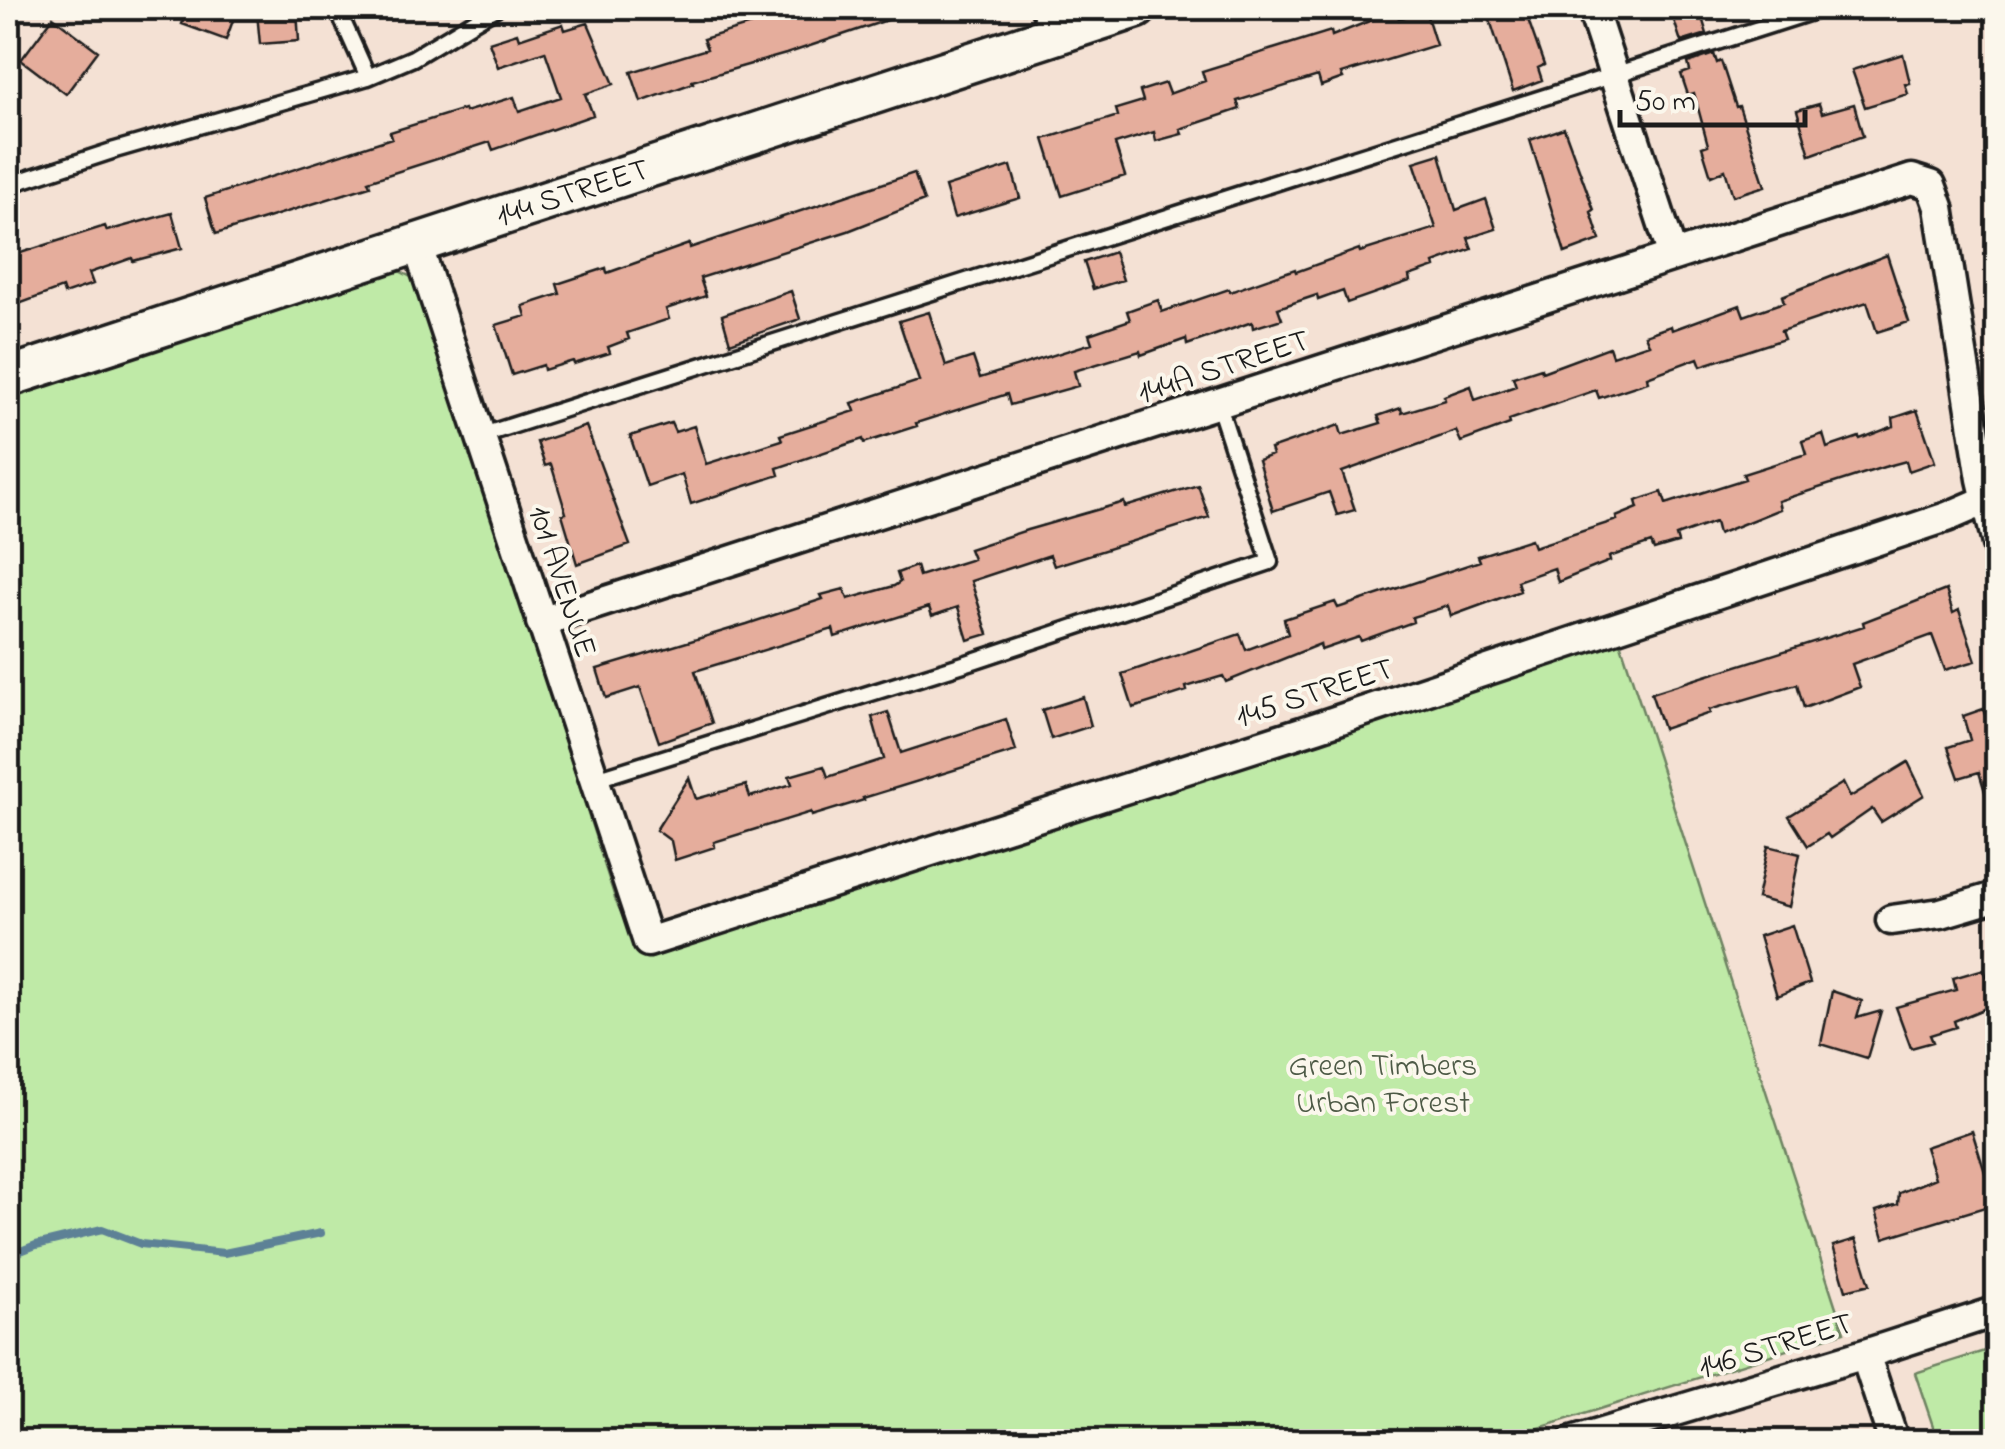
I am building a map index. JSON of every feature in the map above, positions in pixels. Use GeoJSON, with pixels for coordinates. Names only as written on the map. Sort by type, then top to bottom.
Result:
{"type":"FeatureCollection","features":[{"type":"Feature","properties":{"kind":"main road","name":"144 STREET"},"geometry":{"type":"LineString","coordinates":[[8,377],[416,241],[1050,21],[1137,8]]}},
{"type":"Feature","properties":{"kind":"street"},"geometry":{"type":"LineString","coordinates":[[1592,8],[1674,256]]}},
{"type":"Feature","properties":{"kind":"street","name":"144A STREET"},"geometry":{"type":"LineString","coordinates":[[541,622],[1912,179],[1926,181],[1935,191],[1992,497]]}},
{"type":"Feature","properties":{"kind":"street","name":"101 AVENUE"},"geometry":{"type":"LineString","coordinates":[[416,241],[648,942]]}},
{"type":"Feature","properties":{"kind":"street"},"geometry":{"type":"LineString","coordinates":[[1992,497],[1998,548]]}},
{"type":"Feature","properties":{"kind":"street","name":"145 STREET"},"geometry":{"type":"LineString","coordinates":[[648,942],[1316,728],[1947,517],[1992,497]]}},
{"type":"Feature","properties":{"kind":"street"},"geometry":{"type":"LineString","coordinates":[[1891,920],[1941,913],[1998,896]]}},
{"type":"Feature","properties":{"kind":"street","name":"146 STREET"},"geometry":{"type":"LineString","coordinates":[[1572,1442],[1998,1310]]}},
{"type":"Feature","properties":{"kind":"street"},"geometry":{"type":"LineString","coordinates":[[1865,1354],[1894,1442]]}},
{"type":"Feature","properties":{"kind":"lane"},"geometry":{"type":"LineString","coordinates":[[336,8],[368,77]]}},
{"type":"Feature","properties":{"kind":"lane"},"geometry":{"type":"LineString","coordinates":[[8,185],[368,77],[413,58],[496,8]]}},
{"type":"Feature","properties":{"kind":"lane"},"geometry":{"type":"LineString","coordinates":[[480,436],[1824,8]]}},
{"type":"Feature","properties":{"kind":"lane"},"geometry":{"type":"LineString","coordinates":[[594,780],[970,662],[1270,562],[1218,403]]}},
{"type":"Feature","properties":{"kind":"green space","name":"Green Timbers Urban Forest"},"geometry":{"type":"Polygon","coordinates":[[[393,268],[415,279],[423,298],[616,901],[625,921],[637,931],[1619,638],[1844,1332],[1498,1441],[8,1441],[8,391],[393,268]]]}},
{"type":"Feature","properties":{"kind":"green space"},"geometry":{"type":"Polygon","coordinates":[[[1997,1347],[1997,1441],[1938,1441],[1915,1373],[1997,1347]]]}},
{"type":"Feature","properties":{"kind":"building"},"geometry":{"type":"Polygon","coordinates":[[[188,8],[236,12],[226,40],[182,24],[188,8]]]}},
{"type":"Feature","properties":{"kind":"building"},"geometry":{"type":"Polygon","coordinates":[[[771,8],[917,10],[692,81],[641,102],[631,72],[707,49],[703,39],[775,18],[771,8]]]}},
{"type":"Feature","properties":{"kind":"building"},"geometry":{"type":"Polygon","coordinates":[[[1486,8],[1524,8],[1544,65],[1538,68],[1542,80],[1513,91],[1486,8]]]}},
{"type":"Feature","properties":{"kind":"building"},"geometry":{"type":"Polygon","coordinates":[[[1670,8],[1699,8],[1707,34],[1681,42],[1670,8]]]}},
{"type":"Feature","properties":{"kind":"building"},"geometry":{"type":"Polygon","coordinates":[[[297,10],[299,41],[260,44],[257,13],[297,10]]]}},
{"type":"Feature","properties":{"kind":"building"},"geometry":{"type":"Polygon","coordinates":[[[1397,10],[1399,19],[1425,10],[1436,45],[1341,74],[1343,78],[1321,86],[1318,76],[1237,101],[1240,109],[1180,129],[1182,134],[1156,141],[1154,132],[1115,144],[1125,176],[1062,196],[1044,139],[1118,116],[1116,109],[1143,101],[1140,91],[1165,83],[1169,94],[1205,81],[1202,71],[1331,31],[1332,36],[1397,10]]]}},
{"type":"Feature","properties":{"kind":"building"},"geometry":{"type":"Polygon","coordinates":[[[53,17],[98,51],[66,94],[21,60],[53,17]]]}},
{"type":"Feature","properties":{"kind":"building"},"geometry":{"type":"Polygon","coordinates":[[[588,23],[614,84],[585,94],[593,115],[493,150],[490,142],[368,181],[370,186],[216,234],[205,198],[392,138],[390,132],[464,109],[465,112],[514,97],[519,111],[561,97],[545,51],[498,67],[489,42],[517,33],[519,39],[563,24],[565,30],[588,23]]]}},
{"type":"Feature","properties":{"kind":"building"},"geometry":{"type":"Polygon","coordinates":[[[1714,54],[1717,63],[1721,61],[1736,107],[1739,106],[1765,186],[1733,196],[1725,170],[1711,176],[1702,147],[1708,145],[1694,93],[1688,95],[1681,74],[1690,71],[1688,63],[1714,54]]]}},
{"type":"Feature","properties":{"kind":"building"},"geometry":{"type":"Polygon","coordinates":[[[1903,54],[1910,83],[1905,84],[1908,94],[1865,107],[1852,70],[1903,54]]]}},
{"type":"Feature","properties":{"kind":"building"},"geometry":{"type":"Polygon","coordinates":[[[1819,104],[1822,113],[1854,104],[1863,136],[1810,155],[1797,110],[1819,104]]]}},
{"type":"Feature","properties":{"kind":"building"},"geometry":{"type":"Polygon","coordinates":[[[1564,128],[1594,210],[1591,212],[1600,240],[1565,253],[1530,140],[1564,128]]]}},
{"type":"Feature","properties":{"kind":"building"},"geometry":{"type":"Polygon","coordinates":[[[1440,154],[1456,210],[1486,199],[1496,229],[1468,238],[1472,249],[1434,263],[1435,267],[1409,276],[1410,281],[1347,303],[1343,291],[1318,300],[1317,295],[1278,308],[1282,319],[1253,328],[1252,322],[1187,345],[1186,339],[1141,355],[1140,351],[1074,371],[1078,386],[1010,405],[1007,394],[777,468],[779,475],[691,504],[682,474],[647,486],[630,436],[671,423],[675,432],[694,426],[706,464],[782,440],[780,435],[855,411],[852,403],[919,381],[899,321],[929,312],[946,366],[973,357],[980,378],[1092,343],[1089,334],[1130,320],[1127,311],[1158,300],[1162,312],[1436,228],[1414,162],[1440,154]]]}},
{"type":"Feature","properties":{"kind":"building"},"geometry":{"type":"Polygon","coordinates":[[[1011,166],[1020,198],[954,218],[945,187],[1011,166]]]}},
{"type":"Feature","properties":{"kind":"building"},"geometry":{"type":"Polygon","coordinates":[[[914,173],[924,201],[848,231],[700,278],[706,296],[666,309],[669,319],[627,333],[629,339],[608,347],[610,353],[512,375],[496,325],[526,316],[523,306],[560,294],[557,284],[606,268],[607,273],[689,244],[690,248],[914,173]]]}},
{"type":"Feature","properties":{"kind":"building"},"geometry":{"type":"Polygon","coordinates":[[[172,213],[182,248],[133,261],[132,258],[89,273],[93,284],[64,294],[62,288],[8,308],[8,270],[15,267],[11,256],[105,226],[107,231],[172,213]]]}},
{"type":"Feature","properties":{"kind":"building"},"geometry":{"type":"Polygon","coordinates":[[[1114,252],[1123,280],[1093,289],[1084,262],[1114,252]]]}},
{"type":"Feature","properties":{"kind":"building"},"geometry":{"type":"Polygon","coordinates":[[[1887,255],[1909,322],[1877,332],[1867,302],[1781,331],[1784,339],[1701,366],[1698,358],[1647,377],[1648,382],[1599,398],[1596,390],[1509,420],[1510,424],[1461,442],[1456,431],[1342,472],[1355,510],[1337,515],[1329,492],[1273,511],[1258,460],[1272,455],[1270,449],[1339,425],[1342,435],[1381,423],[1378,416],[1445,400],[1444,396],[1471,386],[1475,400],[1516,386],[1513,377],[1541,368],[1542,372],[1609,347],[1612,356],[1649,344],[1645,335],[1671,326],[1672,330],[1740,305],[1744,316],[1784,302],[1782,296],[1887,255]]]}},
{"type":"Feature","properties":{"kind":"building"},"geometry":{"type":"Polygon","coordinates":[[[791,291],[800,319],[730,343],[722,315],[791,291]]]}},
{"type":"Feature","properties":{"kind":"building"},"geometry":{"type":"Polygon","coordinates":[[[1917,410],[1935,462],[1909,471],[1906,461],[1884,467],[1778,501],[1780,509],[1718,534],[1715,522],[1676,536],[1678,543],[1654,550],[1651,543],[1609,557],[1610,561],[1558,582],[1554,568],[1517,581],[1520,591],[1451,616],[1448,606],[1412,617],[1413,622],[1361,641],[1359,637],[1321,650],[1320,644],[1226,682],[1223,676],[1133,708],[1122,674],[1240,634],[1246,650],[1288,634],[1284,619],[1335,602],[1338,608],[1480,561],[1478,556],[1531,539],[1534,547],[1617,520],[1616,517],[1638,508],[1636,501],[1662,492],[1666,504],[1745,479],[1743,474],[1806,454],[1802,441],[1823,434],[1827,448],[1894,426],[1893,418],[1917,410]]]}},
{"type":"Feature","properties":{"kind":"building"},"geometry":{"type":"Polygon","coordinates":[[[586,426],[630,545],[577,564],[551,464],[545,466],[537,442],[586,426]]]}},
{"type":"Feature","properties":{"kind":"building"},"geometry":{"type":"Polygon","coordinates":[[[1198,485],[1209,517],[1054,566],[1050,555],[971,581],[988,634],[968,640],[958,607],[932,616],[929,607],[835,637],[833,629],[695,671],[712,723],[659,742],[640,687],[606,698],[597,669],[823,599],[821,595],[844,589],[848,599],[894,586],[900,582],[897,573],[916,566],[919,576],[973,559],[969,549],[1027,530],[1198,485]]]}},
{"type":"Feature","properties":{"kind":"building"},"geometry":{"type":"Polygon","coordinates":[[[1946,590],[1953,613],[1959,610],[1976,661],[1945,670],[1932,635],[1852,664],[1860,687],[1804,708],[1797,684],[1709,710],[1710,713],[1663,729],[1651,693],[1864,626],[1863,622],[1946,590]]]}},
{"type":"Feature","properties":{"kind":"building"},"geometry":{"type":"Polygon","coordinates":[[[1083,697],[1091,726],[1051,739],[1042,710],[1083,697]]]}},
{"type":"Feature","properties":{"kind":"building"},"geometry":{"type":"Polygon","coordinates":[[[1983,709],[1998,751],[1998,817],[1993,818],[1979,772],[1959,778],[1948,747],[1970,740],[1963,716],[1983,709]]]}},
{"type":"Feature","properties":{"kind":"building"},"geometry":{"type":"Polygon","coordinates":[[[888,712],[901,753],[1006,719],[1016,751],[812,816],[811,812],[714,842],[715,847],[675,860],[671,841],[656,830],[689,778],[696,799],[746,785],[750,797],[792,784],[789,776],[824,766],[828,777],[884,759],[872,717],[888,712]]]}},
{"type":"Feature","properties":{"kind":"building"},"geometry":{"type":"Polygon","coordinates":[[[1908,762],[1924,795],[1881,822],[1872,809],[1830,838],[1827,834],[1808,846],[1789,816],[1843,783],[1850,797],[1908,762]]]}},
{"type":"Feature","properties":{"kind":"building"},"geometry":{"type":"Polygon","coordinates":[[[1768,846],[1800,854],[1789,907],[1757,898],[1768,846]]]}},
{"type":"Feature","properties":{"kind":"building"},"geometry":{"type":"Polygon","coordinates":[[[1792,925],[1810,983],[1777,996],[1759,936],[1792,925]]]}},
{"type":"Feature","properties":{"kind":"building"},"geometry":{"type":"Polygon","coordinates":[[[1984,969],[1996,1004],[1954,1021],[1956,1027],[1930,1035],[1933,1042],[1911,1048],[1896,1007],[1956,990],[1953,978],[1984,969]]]}},
{"type":"Feature","properties":{"kind":"building"},"geometry":{"type":"Polygon","coordinates":[[[1832,991],[1862,1001],[1857,1018],[1881,1011],[1867,1058],[1821,1044],[1832,991]]]}},
{"type":"Feature","properties":{"kind":"building"},"geometry":{"type":"Polygon","coordinates":[[[1972,1131],[1995,1204],[1884,1238],[1876,1211],[1898,1204],[1899,1193],[1935,1178],[1925,1147],[1972,1131]]]}},
{"type":"Feature","properties":{"kind":"building"},"geometry":{"type":"Polygon","coordinates":[[[1856,1239],[1870,1284],[1846,1290],[1833,1246],[1856,1239]]]}},
{"type":"Feature","properties":{"kind":"waterway"},"geometry":{"type":"LineString","coordinates":[[8,1256],[102,1229],[141,1244],[224,1253],[321,1233]]}}]}
